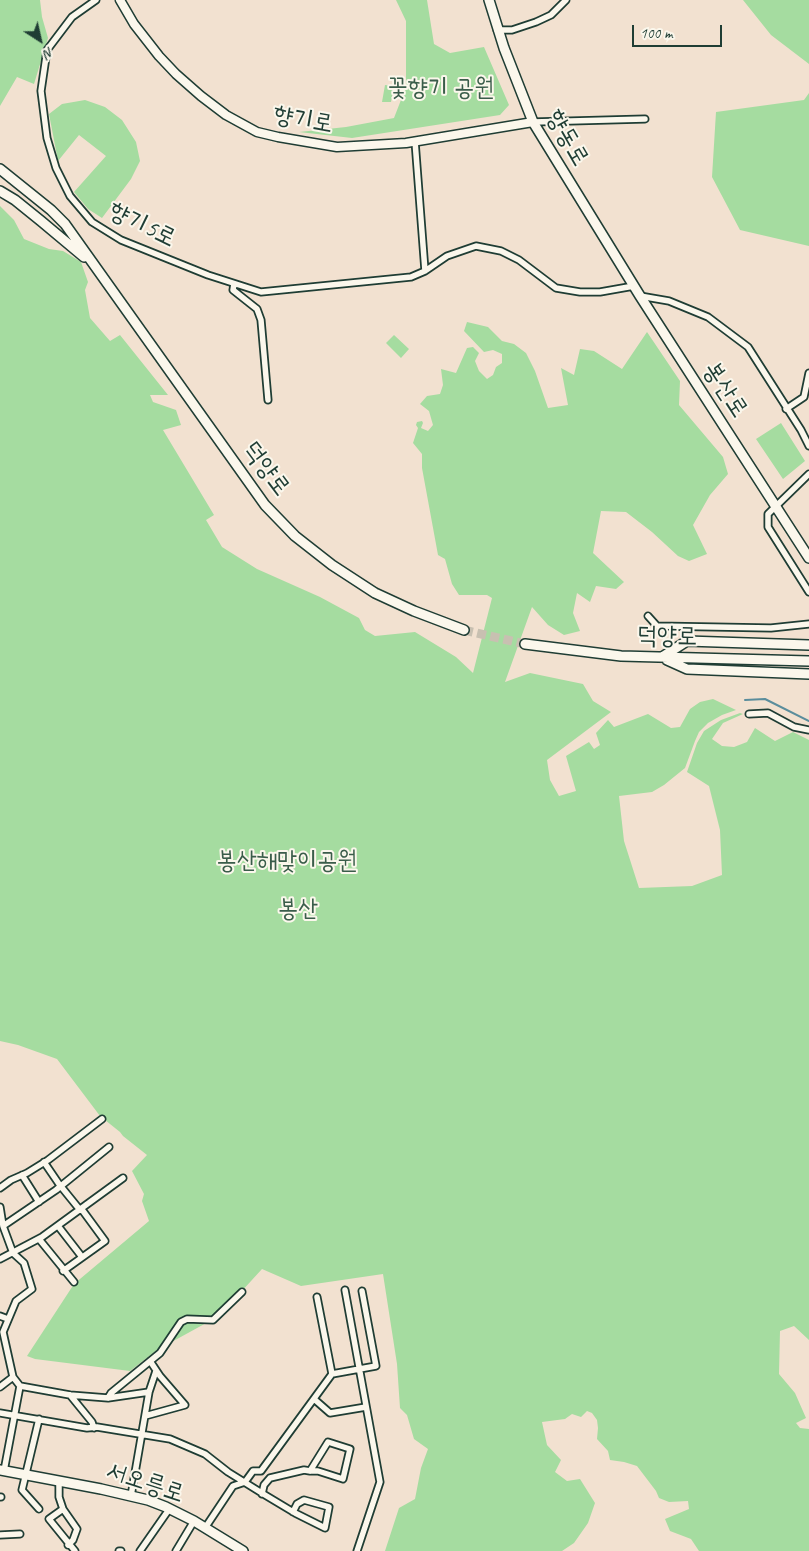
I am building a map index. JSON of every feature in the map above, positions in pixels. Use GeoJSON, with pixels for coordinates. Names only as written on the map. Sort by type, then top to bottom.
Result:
{"type":"FeatureCollection","features":[{"type":"Feature","properties":{"kind":"main road","name":"향기로"},"geometry":{"type":"LineString","coordinates":[[120,0],[134,24],[159,56],[180,77],[226,115],[257,132],[337,147],[415,141],[533,122]]}},
{"type":"Feature","properties":{"kind":"main road","name":"향동로"},"geometry":{"type":"LineString","coordinates":[[489,0],[498,30],[533,122],[634,286]]}},
{"type":"Feature","properties":{"kind":"main road","name":"덕양로"},"geometry":{"type":"LineString","coordinates":[[0,169],[51,210],[65,224],[265,505],[295,536],[332,565],[375,593],[414,612],[464,630]]}},
{"type":"Feature","properties":{"kind":"main road","name":"덕양로"},"geometry":{"type":"LineString","coordinates":[[0,192],[42,221],[94,266]]}},
{"type":"Feature","properties":{"kind":"main road","name":"봉산로"},"geometry":{"type":"LineString","coordinates":[[634,286],[809,558]]}},
{"type":"Feature","properties":{"kind":"main road"},"geometry":{"type":"LineString","coordinates":[[662,657],[687,641],[809,645]]}},
{"type":"Feature","properties":{"kind":"main road","name":"덕양로"},"geometry":{"type":"LineString","coordinates":[[525,644],[621,656],[809,661]]}},
{"type":"Feature","properties":{"kind":"main road"},"geometry":{"type":"LineString","coordinates":[[662,657],[687,669],[809,674]]}},
{"type":"Feature","properties":{"kind":"main road","name":"서오릉로"},"geometry":{"type":"LineString","coordinates":[[2,1471],[148,1500],[170,1508],[243,1551]]}},
{"type":"Feature","properties":{"kind":"street","name":"향기5로"},"geometry":{"type":"LineString","coordinates":[[96,0],[72,17],[47,50],[41,91],[47,138],[56,168],[70,196],[92,222],[121,240],[221,279],[234,287],[261,292],[411,278],[447,256],[476,246],[501,251],[519,260],[556,288],[580,292],[600,292],[634,286]]}},
{"type":"Feature","properties":{"kind":"street"},"geometry":{"type":"LineString","coordinates":[[498,30],[512,30],[536,22],[551,14],[566,0]]}},
{"type":"Feature","properties":{"kind":"street"},"geometry":{"type":"LineString","coordinates":[[533,122],[645,119]]}},
{"type":"Feature","properties":{"kind":"street"},"geometry":{"type":"LineString","coordinates":[[415,141],[425,271]]}},
{"type":"Feature","properties":{"kind":"street"},"geometry":{"type":"LineString","coordinates":[[234,287],[257,309],[261,320],[268,400]]}},
{"type":"Feature","properties":{"kind":"street","name":"봉산로"},"geometry":{"type":"LineString","coordinates":[[640,296],[669,301],[708,317],[748,347],[801,430],[809,446]]}},
{"type":"Feature","properties":{"kind":"street","name":"봉산로"},"geometry":{"type":"LineString","coordinates":[[786,409],[804,397],[809,373]]}},
{"type":"Feature","properties":{"kind":"street"},"geometry":{"type":"LineString","coordinates":[[809,474],[768,514],[768,527],[809,592]]}},
{"type":"Feature","properties":{"kind":"street"},"geometry":{"type":"LineString","coordinates":[[648,616],[657,626],[771,628],[809,624]]}},
{"type":"Feature","properties":{"kind":"street"},"geometry":{"type":"LineString","coordinates":[[748,714],[768,713],[794,727],[809,730]]}},
{"type":"Feature","properties":{"kind":"street"},"geometry":{"type":"LineString","coordinates":[[0,1188],[44,1162],[102,1119]]}},
{"type":"Feature","properties":{"kind":"street"},"geometry":{"type":"LineString","coordinates":[[3,1226],[39,1202],[109,1147]]}},
{"type":"Feature","properties":{"kind":"street"},"geometry":{"type":"LineString","coordinates":[[44,1162],[60,1186],[80,1210],[83,1211],[105,1241],[63,1271]]}},
{"type":"Feature","properties":{"kind":"street"},"geometry":{"type":"LineString","coordinates":[[22,1175],[39,1202]]}},
{"type":"Feature","properties":{"kind":"street"},"geometry":{"type":"LineString","coordinates":[[0,1259],[39,1239],[123,1178]]}},
{"type":"Feature","properties":{"kind":"street"},"geometry":{"type":"LineString","coordinates":[[0,1207],[3,1226],[14,1253],[24,1263],[32,1289],[16,1301],[2,1332],[13,1377],[20,1386],[70,1395],[108,1398],[149,1392]]}},
{"type":"Feature","properties":{"kind":"street"},"geometry":{"type":"LineString","coordinates":[[58,1226],[82,1257]]}},
{"type":"Feature","properties":{"kind":"street"},"geometry":{"type":"LineString","coordinates":[[39,1239],[63,1271],[74,1282]]}},
{"type":"Feature","properties":{"kind":"street"},"geometry":{"type":"LineString","coordinates":[[345,1290],[380,1482],[357,1551]]}},
{"type":"Feature","properties":{"kind":"street"},"geometry":{"type":"LineString","coordinates":[[205,1528],[233,1486],[246,1482],[253,1471],[261,1471],[332,1374],[376,1366],[362,1291]]}},
{"type":"Feature","properties":{"kind":"street"},"geometry":{"type":"LineString","coordinates":[[108,1398],[111,1393],[160,1353],[181,1322],[187,1319],[213,1320],[242,1292]]}},
{"type":"Feature","properties":{"kind":"street"},"geometry":{"type":"LineString","coordinates":[[317,1297],[332,1374]]}},
{"type":"Feature","properties":{"kind":"street"},"geometry":{"type":"LineString","coordinates":[[0,1316],[8,1319]]}},
{"type":"Feature","properties":{"kind":"street"},"geometry":{"type":"LineString","coordinates":[[145,1416],[186,1405],[156,1371],[150,1361]]}},
{"type":"Feature","properties":{"kind":"street"},"geometry":{"type":"LineString","coordinates":[[131,1496],[149,1392],[156,1371]]}},
{"type":"Feature","properties":{"kind":"street"},"geometry":{"type":"LineString","coordinates":[[0,1387],[13,1377]]}},
{"type":"Feature","properties":{"kind":"street"},"geometry":{"type":"LineString","coordinates":[[2,1471],[20,1386]]}},
{"type":"Feature","properties":{"kind":"street"},"geometry":{"type":"LineString","coordinates":[[70,1395],[92,1422],[94,1428]]}},
{"type":"Feature","properties":{"kind":"street"},"geometry":{"type":"LineString","coordinates":[[314,1399],[330,1413],[366,1407]]}},
{"type":"Feature","properties":{"kind":"street"},"geometry":{"type":"LineString","coordinates":[[0,1413],[170,1439],[205,1454],[228,1472],[262,1494],[293,1512],[325,1528],[329,1507],[304,1500],[298,1504],[293,1512]]}},
{"type":"Feature","properties":{"kind":"street"},"geometry":{"type":"LineString","coordinates":[[39,1419],[22,1490],[39,1509]]}},
{"type":"Feature","properties":{"kind":"street"},"geometry":{"type":"LineString","coordinates":[[262,1494],[264,1485],[270,1478],[304,1470],[310,1471],[318,1471],[343,1479],[350,1449],[328,1442],[310,1471]]}},
{"type":"Feature","properties":{"kind":"street"},"geometry":{"type":"LineString","coordinates":[[59,1481],[59,1497],[63,1509],[77,1529],[73,1540],[68,1545]]}},
{"type":"Feature","properties":{"kind":"street"},"geometry":{"type":"LineString","coordinates":[[140,1551],[170,1508]]}},
{"type":"Feature","properties":{"kind":"street"},"geometry":{"type":"LineString","coordinates":[[63,1509],[49,1519],[68,1545],[75,1551]]}},
{"type":"Feature","properties":{"kind":"street"},"geometry":{"type":"LineString","coordinates":[[180,1549],[194,1521]]}},
{"type":"Feature","properties":{"kind":"street"},"geometry":{"type":"LineString","coordinates":[[0,1535],[20,1534]]}},
{"type":"Feature","properties":{"kind":"green space"},"geometry":{"type":"Polygon","coordinates":[[[0,0],[40,0],[42,17],[48,38],[34,84],[17,77],[0,106],[0,0]]]}},
{"type":"Feature","properties":{"kind":"green space","name":"꽃향기 공원"},"geometry":{"type":"Polygon","coordinates":[[[396,0],[427,0],[434,44],[450,53],[484,47],[509,105],[500,115],[352,138],[299,132],[346,127],[394,118],[406,87],[406,21],[396,0]]]}},
{"type":"Feature","properties":{"kind":"green space"},"geometry":{"type":"Polygon","coordinates":[[[743,0],[809,0],[809,64],[771,35],[743,0]]]}},
{"type":"Feature","properties":{"kind":"green space"},"geometry":{"type":"Polygon","coordinates":[[[385,85],[394,86],[391,102],[382,102],[385,85]]]}},
{"type":"Feature","properties":{"kind":"green space"},"geometry":{"type":"Polygon","coordinates":[[[809,93],[809,246],[740,230],[712,177],[716,112],[804,100],[809,93]]]}},
{"type":"Feature","properties":{"kind":"green space"},"geometry":{"type":"Polygon","coordinates":[[[85,100],[105,107],[122,120],[136,142],[140,161],[131,179],[102,218],[88,209],[74,192],[106,156],[79,135],[58,161],[49,114],[62,104],[85,100]]]}},
{"type":"Feature","properties":{"kind":"green space","name":"봉산"},"geometry":{"type":"Polygon","coordinates":[[[0,206],[14,220],[24,239],[49,249],[63,251],[81,262],[88,282],[85,290],[90,318],[110,341],[120,335],[168,395],[150,395],[153,402],[176,410],[181,425],[163,430],[214,515],[206,520],[222,547],[257,569],[320,597],[359,618],[365,630],[375,636],[415,632],[456,657],[473,673],[492,598],[487,595],[459,595],[452,584],[445,559],[438,555],[422,468],[422,454],[413,443],[418,428],[417,422],[422,421],[421,428],[428,431],[433,425],[429,411],[420,404],[427,396],[440,394],[443,385],[441,369],[456,373],[467,348],[473,347],[479,353],[475,361],[479,371],[487,379],[493,375],[496,367],[502,363],[502,354],[493,350],[484,352],[464,331],[467,322],[488,327],[502,341],[514,344],[526,353],[535,371],[548,408],[568,405],[561,368],[574,375],[580,349],[594,351],[622,369],[647,332],[680,381],[679,405],[723,457],[728,474],[710,495],[693,525],[707,554],[689,561],[678,556],[652,532],[626,512],[601,511],[593,553],[624,582],[616,589],[596,586],[590,602],[577,593],[573,613],[580,631],[564,635],[548,625],[532,607],[505,682],[530,673],[583,684],[593,701],[611,712],[547,760],[550,780],[559,796],[576,791],[566,756],[589,742],[594,749],[600,745],[596,733],[608,720],[614,727],[648,714],[671,728],[680,727],[690,709],[700,702],[713,699],[736,710],[708,723],[699,732],[685,768],[664,785],[652,792],[619,796],[624,841],[639,888],[692,886],[722,875],[720,830],[709,786],[687,772],[697,743],[704,731],[721,720],[740,713],[743,714],[723,723],[712,739],[722,746],[734,747],[747,742],[755,728],[775,741],[793,732],[809,740],[809,1340],[794,1326],[780,1331],[779,1374],[795,1393],[806,1418],[796,1423],[800,1428],[809,1429],[809,1551],[699,1551],[691,1539],[670,1531],[665,1519],[689,1509],[688,1501],[669,1502],[659,1498],[637,1466],[610,1460],[608,1451],[597,1439],[597,1420],[592,1413],[587,1411],[581,1417],[572,1414],[565,1419],[542,1422],[547,1445],[561,1460],[555,1472],[567,1481],[580,1479],[595,1503],[588,1523],[574,1543],[562,1551],[385,1551],[399,1508],[415,1499],[421,1468],[428,1449],[414,1439],[407,1415],[400,1408],[397,1364],[383,1274],[301,1286],[262,1269],[219,1316],[157,1350],[130,1371],[35,1359],[27,1356],[74,1284],[149,1221],[142,1201],[144,1194],[132,1171],[147,1155],[100,1116],[57,1059],[18,1045],[0,1041],[0,206]]]}},
{"type":"Feature","properties":{"kind":"green space"},"geometry":{"type":"Polygon","coordinates":[[[394,335],[409,349],[401,358],[386,343],[394,335]]]}},
{"type":"Feature","properties":{"kind":"green space"},"geometry":{"type":"Polygon","coordinates":[[[781,423],[805,461],[783,479],[756,439],[781,423]]]}},
{"type":"Feature","properties":{"kind":"waterway"},"geometry":{"type":"LineString","coordinates":[[745,700],[765,699],[809,721]]}},
{"type":"Feature","properties":{"kind":"tunnel"},"geometry":{"type":"LineString","coordinates":[[464,630],[525,644]]}},
{"type":"Feature","properties":{"kind":"park label","name":"봉산해맞이공원"},"geometry":{"type":"Point","coordinates":[287,861]}}]}
